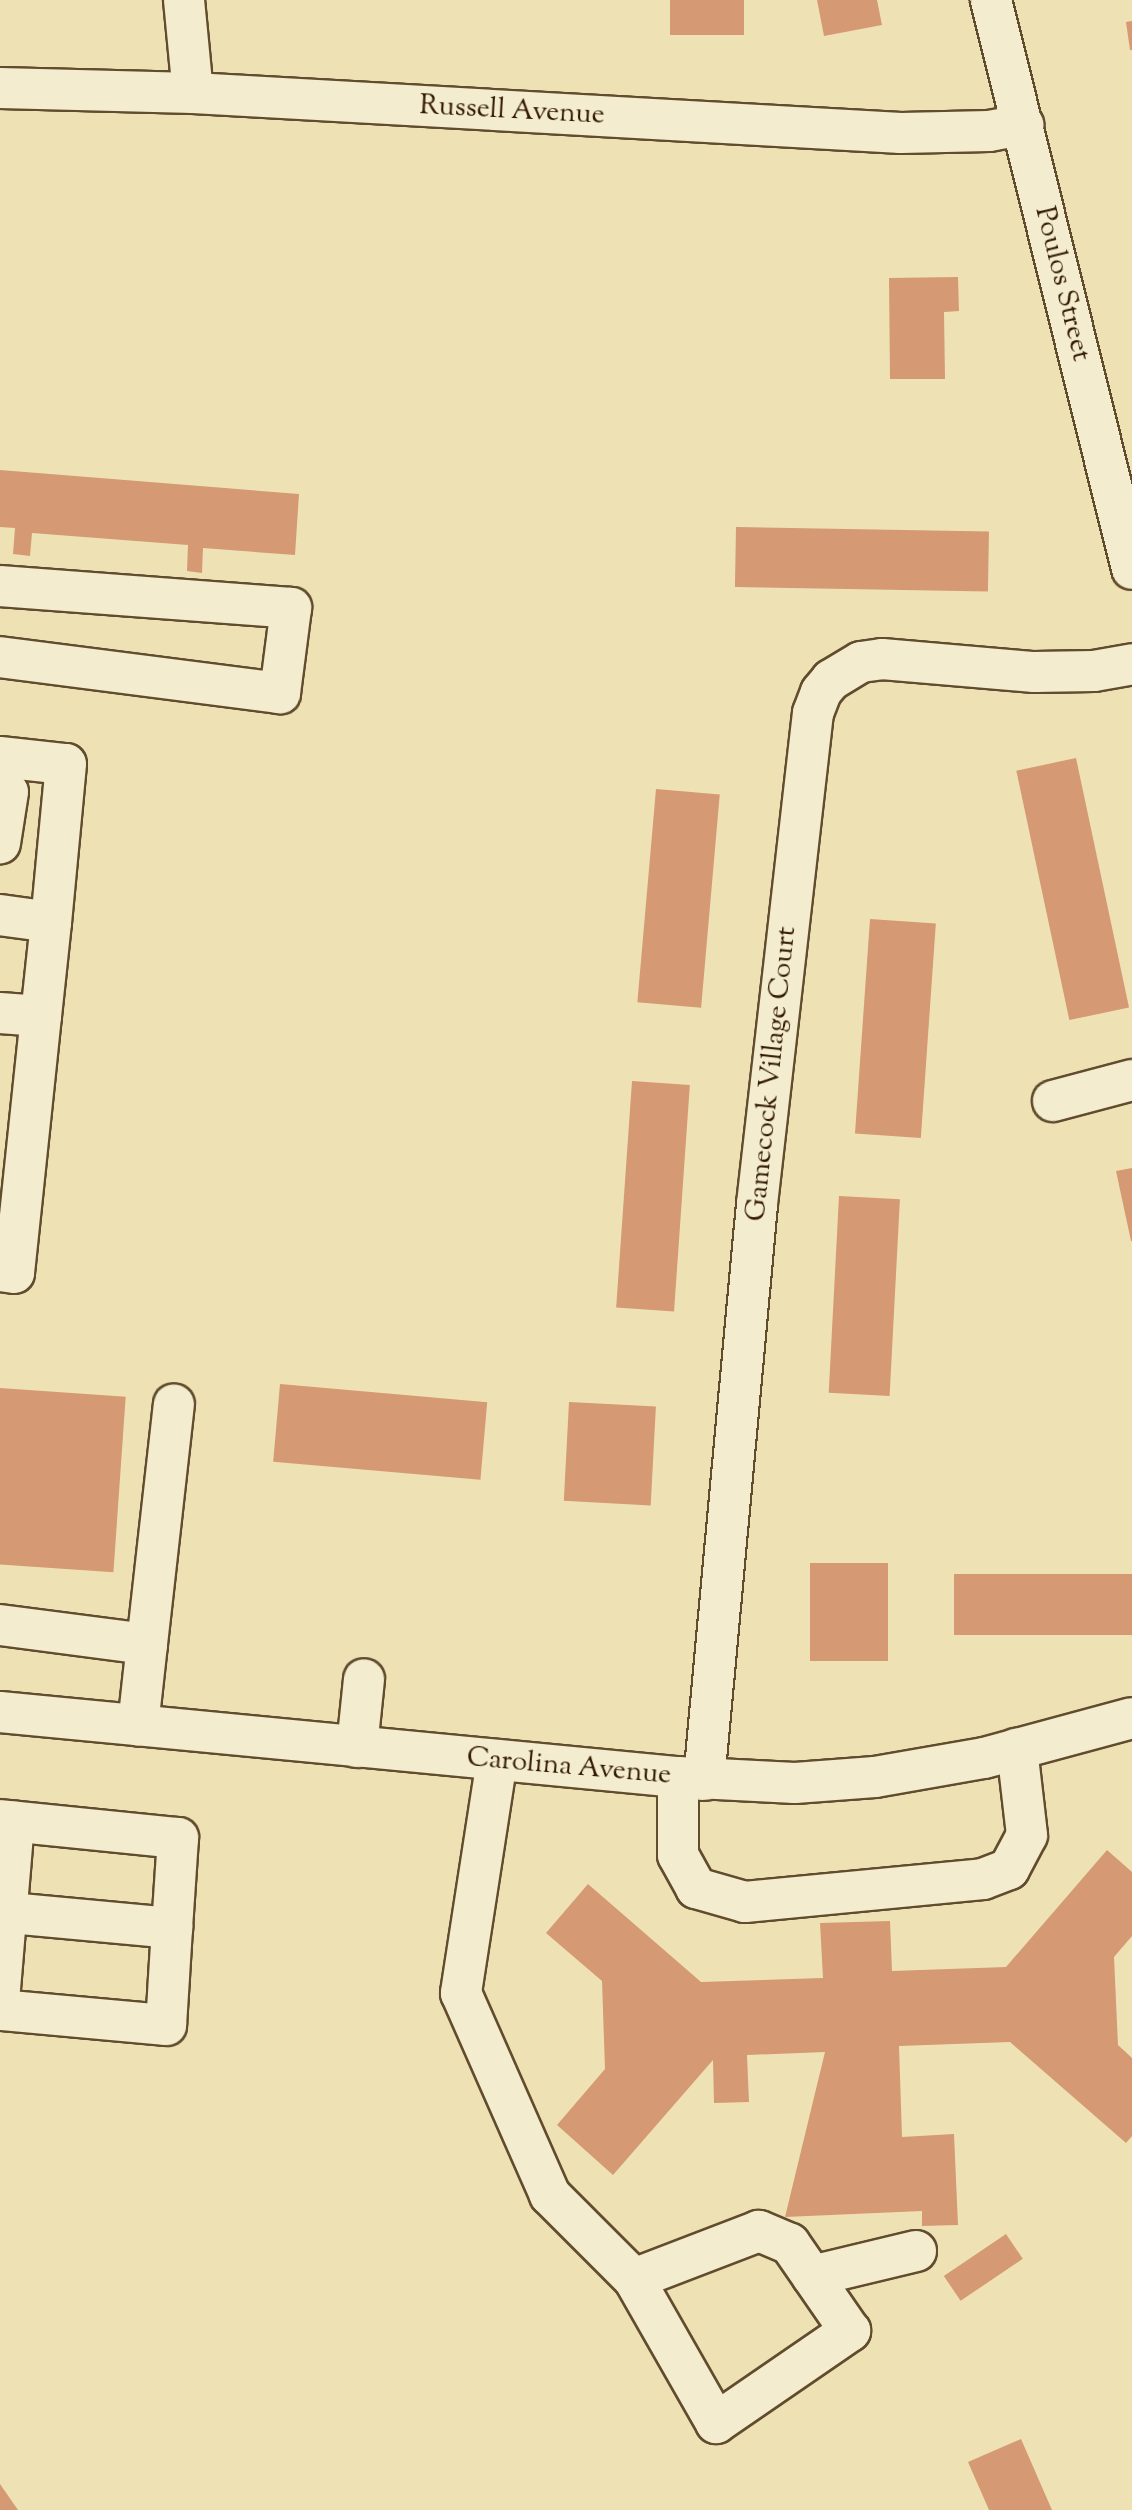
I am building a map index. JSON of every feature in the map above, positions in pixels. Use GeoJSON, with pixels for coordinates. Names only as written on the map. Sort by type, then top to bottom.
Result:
{"type":"FeatureCollection","features":[{"type":"Feature","properties":{"kind":"street"},"geometry":{"type":"LineString","coordinates":[[184,0],[193,93]]}},
{"type":"Feature","properties":{"kind":"street","name":"Poulos Street"},"geometry":{"type":"LineString","coordinates":[[991,0],[1132,569]]}},
{"type":"Feature","properties":{"kind":"street","name":"Russell Avenue"},"geometry":{"type":"LineString","coordinates":[[0,88],[193,93],[901,133],[989,131],[1023,125]]}},
{"type":"Feature","properties":{"kind":"street"},"geometry":{"type":"LineString","coordinates":[[0,586],[291,608],[280,693],[0,657]]}},
{"type":"Feature","properties":{"kind":"street","name":"Gamecock Village Court"},"geometry":{"type":"LineString","coordinates":[[1017,1749],[1027,1835],[1009,1869],[983,1879],[745,1902],[696,1888],[678,1855],[691,1778],[817,702],[831,680],[848,667],[882,659],[1034,672],[1094,671],[1132,664]]}},
{"type":"Feature","properties":{"kind":"street"},"geometry":{"type":"LineString","coordinates":[[0,757],[66,764],[14,1273],[0,1271]]}},
{"type":"Feature","properties":{"kind":"street"},"geometry":{"type":"LineString","coordinates":[[0,787],[8,792],[0,843]]}},
{"type":"Feature","properties":{"kind":"street"},"geometry":{"type":"LineString","coordinates":[[0,915],[51,922]]}},
{"type":"Feature","properties":{"kind":"street"},"geometry":{"type":"LineString","coordinates":[[0,1013],[41,1016]]}},
{"type":"Feature","properties":{"kind":"street"},"geometry":{"type":"LineString","coordinates":[[1053,1101],[1132,1080]]}},
{"type":"Feature","properties":{"kind":"street"},"geometry":{"type":"LineString","coordinates":[[138,1726],[174,1405]]}},
{"type":"Feature","properties":{"kind":"street"},"geometry":{"type":"LineString","coordinates":[[0,1625],[147,1644]]}},
{"type":"Feature","properties":{"kind":"street"},"geometry":{"type":"LineString","coordinates":[[357,1747],[364,1679]]}},
{"type":"Feature","properties":{"kind":"street","name":"Carolina Avenue"},"geometry":{"type":"LineString","coordinates":[[0,1712],[691,1778],[795,1783],[875,1777],[1017,1749],[1132,1718]]}},
{"type":"Feature","properties":{"kind":"street"},"geometry":{"type":"LineString","coordinates":[[497,1760],[461,1993],[550,2195],[634,2279],[716,2423],[850,2331],[790,2244],[759,2231],[634,2279]]}},
{"type":"Feature","properties":{"kind":"street"},"geometry":{"type":"LineString","coordinates":[[0,1989],[7,1821],[178,1838],[166,2025],[0,2010]]}},
{"type":"Feature","properties":{"kind":"street"},"geometry":{"type":"LineString","coordinates":[[4,1913],[172,1928]]}},
{"type":"Feature","properties":{"kind":"street"},"geometry":{"type":"LineString","coordinates":[[812,2276],[916,2251]]}},
{"type":"Feature","properties":{"kind":"building"},"geometry":{"type":"Polygon","coordinates":[[[670,0],[744,0],[744,35],[670,35],[670,0]]]}},
{"type":"Feature","properties":{"kind":"building"},"geometry":{"type":"Polygon","coordinates":[[[817,0],[877,0],[882,25],[824,36],[817,0]]]}},
{"type":"Feature","properties":{"kind":"building"},"geometry":{"type":"Polygon","coordinates":[[[1132,21],[1132,50],[1130,50],[1126,22],[1132,21]]]}},
{"type":"Feature","properties":{"kind":"building"},"geometry":{"type":"Polygon","coordinates":[[[958,277],[959,311],[944,312],[945,379],[890,379],[889,278],[958,277]]]}},
{"type":"Feature","properties":{"kind":"building"},"geometry":{"type":"Polygon","coordinates":[[[0,470],[299,494],[295,555],[203,548],[202,573],[187,571],[188,545],[32,533],[30,556],[13,554],[15,528],[0,527],[0,470]]]}},
{"type":"Feature","properties":{"kind":"building"},"geometry":{"type":"Polygon","coordinates":[[[736,527],[989,531],[988,591],[735,587],[736,527]]]}},
{"type":"Feature","properties":{"kind":"building"},"geometry":{"type":"Polygon","coordinates":[[[1076,758],[1129,1007],[1069,1020],[1016,771],[1076,758]]]}},
{"type":"Feature","properties":{"kind":"building"},"geometry":{"type":"Polygon","coordinates":[[[656,789],[720,795],[701,1008],[637,1002],[656,789]]]}},
{"type":"Feature","properties":{"kind":"building"},"geometry":{"type":"Polygon","coordinates":[[[870,919],[936,924],[921,1138],[855,1133],[870,919]]]}},
{"type":"Feature","properties":{"kind":"building"},"geometry":{"type":"Polygon","coordinates":[[[632,1081],[690,1085],[674,1311],[616,1307],[632,1081]]]}},
{"type":"Feature","properties":{"kind":"building"},"geometry":{"type":"Polygon","coordinates":[[[1132,1168],[1132,1241],[1131,1241],[1116,1171],[1132,1168]]]}},
{"type":"Feature","properties":{"kind":"building"},"geometry":{"type":"Polygon","coordinates":[[[839,1196],[900,1199],[890,1396],[829,1393],[839,1196]]]}},
{"type":"Feature","properties":{"kind":"building"},"geometry":{"type":"Polygon","coordinates":[[[280,1384],[487,1402],[480,1480],[273,1462],[280,1384]]]}},
{"type":"Feature","properties":{"kind":"building"},"geometry":{"type":"Polygon","coordinates":[[[0,1388],[126,1397],[113,1572],[0,1564],[0,1388]]]}},
{"type":"Feature","properties":{"kind":"building"},"geometry":{"type":"Polygon","coordinates":[[[569,1402],[656,1407],[651,1505],[564,1501],[569,1402]]]}},
{"type":"Feature","properties":{"kind":"building"},"geometry":{"type":"Polygon","coordinates":[[[810,1563],[888,1563],[888,1661],[810,1661],[810,1563]]]}},
{"type":"Feature","properties":{"kind":"building"},"geometry":{"type":"Polygon","coordinates":[[[954,1574],[1132,1574],[1132,1635],[954,1635],[954,1574]]]}},
{"type":"Feature","properties":{"kind":"building"},"geometry":{"type":"Polygon","coordinates":[[[1107,1850],[1132,1872],[1132,1936],[1114,1957],[1118,2045],[1132,2058],[1132,2136],[1126,2143],[1010,2042],[899,2046],[902,2137],[954,2134],[958,2225],[922,2226],[922,2211],[785,2217],[825,2052],[747,2055],[749,2102],[714,2103],[713,2060],[613,2175],[557,2125],[605,2069],[602,1981],[546,1933],[588,1884],[701,1982],[823,1978],[820,1923],[890,1921],[892,1971],[1006,1967],[1107,1850]]]}},
{"type":"Feature","properties":{"kind":"building"},"geometry":{"type":"Polygon","coordinates":[[[1006,2234],[1023,2259],[961,2301],[944,2276],[1006,2234]]]}},
{"type":"Feature","properties":{"kind":"building"},"geometry":{"type":"Polygon","coordinates":[[[1021,2439],[1052,2510],[989,2510],[968,2462],[1021,2439]]]}},
{"type":"Feature","properties":{"kind":"building"},"geometry":{"type":"Polygon","coordinates":[[[0,2484],[18,2510],[0,2510],[0,2484]]]}}]}
